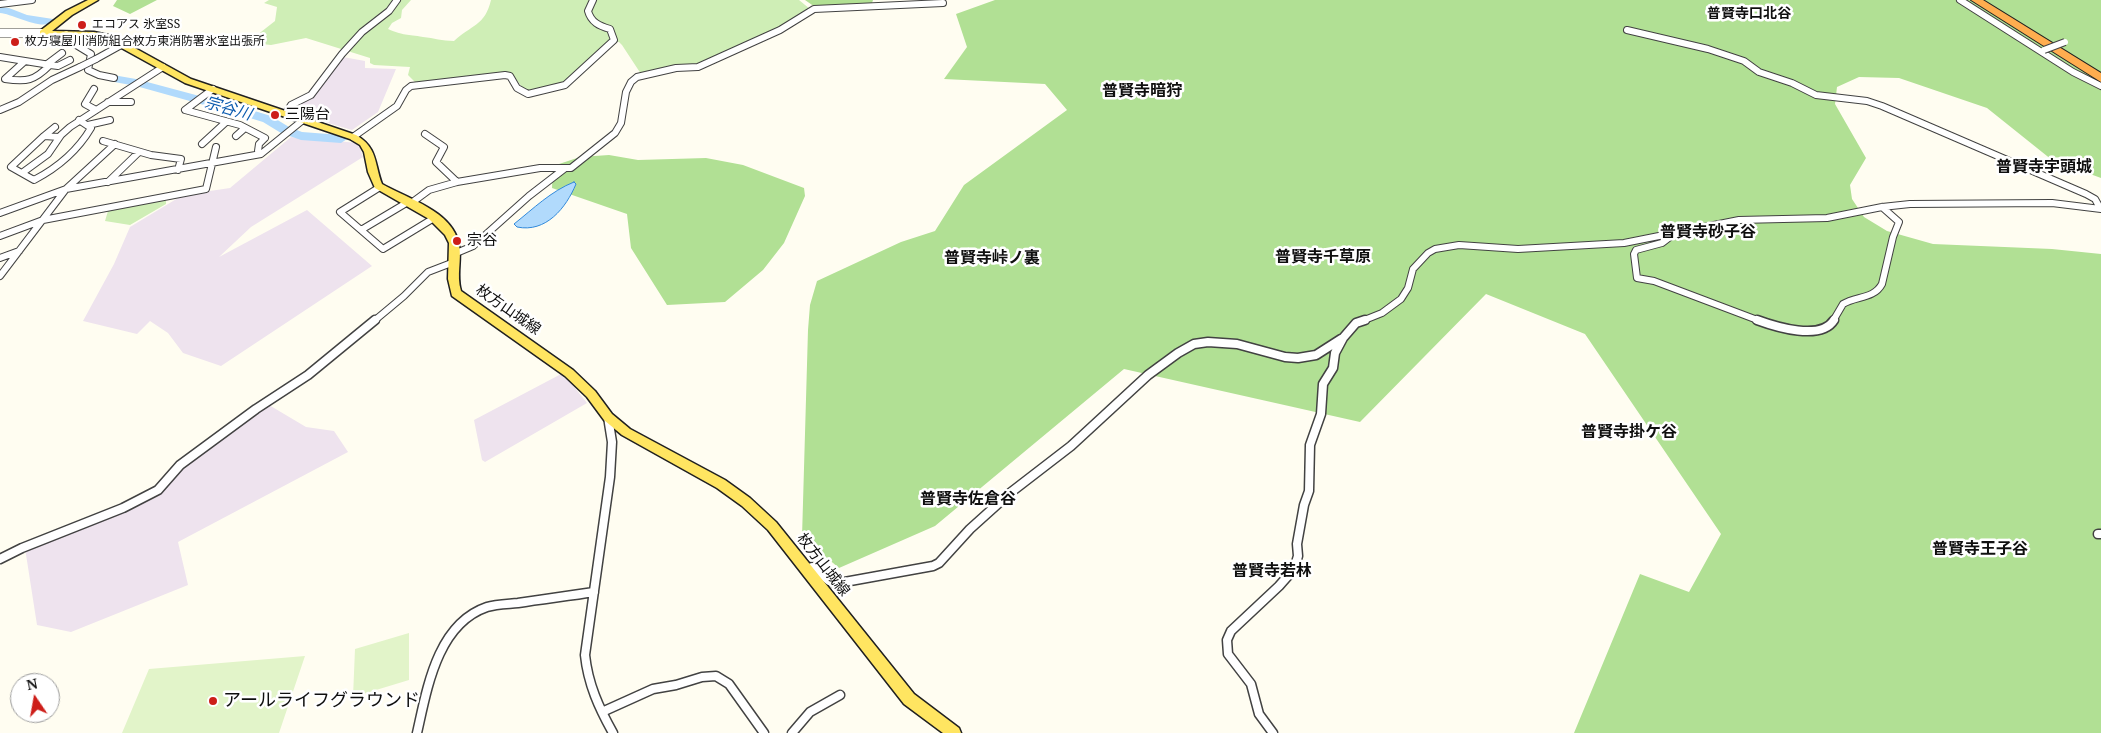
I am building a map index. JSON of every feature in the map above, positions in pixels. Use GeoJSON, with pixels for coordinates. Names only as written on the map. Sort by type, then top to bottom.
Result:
{"type":"FeatureCollection","features":[{"type":"Feature","properties":{"kind":"highway"},"geometry":{"type":"LineString","coordinates":[[1978,0],[2101,77]]}},
{"type":"Feature","properties":{"kind":"main road"},"geometry":{"type":"LineString","coordinates":[[43,33],[69,13],[94,0]]}},
{"type":"Feature","properties":{"kind":"main road"},"geometry":{"type":"LineString","coordinates":[[43,33],[94,35],[110,38],[188,81],[353,137],[363,143],[369,151],[373,172],[380,187]]}},
{"type":"Feature","properties":{"kind":"main road","name":"枚方山城線"},"geometry":{"type":"LineString","coordinates":[[380,187],[434,218],[445,227],[454,242],[452,282],[456,293],[569,372],[591,394],[608,417],[626,432],[721,484],[746,502],[772,526],[867,649],[909,699],[954,733]]}},
{"type":"Feature","properties":{"kind":"street"},"geometry":{"type":"LineString","coordinates":[[0,4],[32,0]]}},
{"type":"Feature","properties":{"kind":"street"},"geometry":{"type":"LineString","coordinates":[[286,113],[291,105],[312,95],[342,54],[362,32],[389,11],[397,0]]}},
{"type":"Feature","properties":{"kind":"street"},"geometry":{"type":"LineString","coordinates":[[353,137],[397,106],[406,90],[411,86],[419,84],[505,75],[510,76],[517,88],[528,94],[565,85],[614,40],[610,29],[599,26],[590,17],[588,10],[593,0]]}},
{"type":"Feature","properties":{"kind":"street"},"geometry":{"type":"LineString","coordinates":[[1960,0],[2101,86]]}},
{"type":"Feature","properties":{"kind":"street"},"geometry":{"type":"LineString","coordinates":[[361,230],[429,190],[457,182],[540,168],[571,168],[615,133],[622,123],[626,92],[631,82],[637,77],[676,68],[698,66],[780,30],[814,9],[943,4]]}},
{"type":"Feature","properties":{"kind":"street"},"geometry":{"type":"LineString","coordinates":[[1627,30],[1717,52],[1744,62],[1759,72],[1792,83],[1816,95],[1867,101],[1882,106],[2086,194],[2095,199],[2100,208]]}},
{"type":"Feature","properties":{"kind":"street"},"geometry":{"type":"LineString","coordinates":[[2,35],[43,33]]}},
{"type":"Feature","properties":{"kind":"street"},"geometry":{"type":"LineString","coordinates":[[66,34],[68,40],[91,54],[88,70],[99,75],[114,78]]}},
{"type":"Feature","properties":{"kind":"street"},"geometry":{"type":"LineString","coordinates":[[2042,51],[2065,42]]}},
{"type":"Feature","properties":{"kind":"street"},"geometry":{"type":"LineString","coordinates":[[0,110],[19,102],[52,80],[123,44]]}},
{"type":"Feature","properties":{"kind":"street"},"geometry":{"type":"LineString","coordinates":[[26,61],[5,79],[27,82],[40,75],[62,53]]}},
{"type":"Feature","properties":{"kind":"street"},"geometry":{"type":"LineString","coordinates":[[2,59],[58,66],[70,60]]}},
{"type":"Feature","properties":{"kind":"street"},"geometry":{"type":"LineString","coordinates":[[22,173],[48,154],[59,137],[79,120],[163,67]]}},
{"type":"Feature","properties":{"kind":"street"},"geometry":{"type":"LineString","coordinates":[[94,89],[85,104],[96,110]]}},
{"type":"Feature","properties":{"kind":"street"},"geometry":{"type":"LineString","coordinates":[[213,89],[185,110],[245,128],[265,138],[259,144],[258,150],[260,154]]}},
{"type":"Feature","properties":{"kind":"street"},"geometry":{"type":"LineString","coordinates":[[108,102],[131,102]]}},
{"type":"Feature","properties":{"kind":"street"},"geometry":{"type":"LineString","coordinates":[[55,127],[11,167],[34,180],[46,175],[67,158],[88,136],[91,128],[79,120]]}},
{"type":"Feature","properties":{"kind":"street"},"geometry":{"type":"LineString","coordinates":[[88,125],[110,120]]}},
{"type":"Feature","properties":{"kind":"street"},"geometry":{"type":"LineString","coordinates":[[0,213],[66,189],[260,154],[303,120]]}},
{"type":"Feature","properties":{"kind":"street"},"geometry":{"type":"LineString","coordinates":[[202,144],[211,132],[226,122]]}},
{"type":"Feature","properties":{"kind":"street"},"geometry":{"type":"LineString","coordinates":[[236,136],[245,128]]}},
{"type":"Feature","properties":{"kind":"street"},"geometry":{"type":"LineString","coordinates":[[425,134],[444,147],[436,162],[457,182]]}},
{"type":"Feature","properties":{"kind":"street"},"geometry":{"type":"LineString","coordinates":[[44,136],[59,137]]}},
{"type":"Feature","properties":{"kind":"street"},"geometry":{"type":"LineString","coordinates":[[103,141],[139,152],[181,159],[178,170]]}},
{"type":"Feature","properties":{"kind":"street"},"geometry":{"type":"LineString","coordinates":[[0,276],[66,189],[115,144]]}},
{"type":"Feature","properties":{"kind":"street"},"geometry":{"type":"LineString","coordinates":[[0,236],[43,220],[206,189],[216,147]]}},
{"type":"Feature","properties":{"kind":"street"},"geometry":{"type":"LineString","coordinates":[[108,182],[139,152]]}},
{"type":"Feature","properties":{"kind":"street"},"geometry":{"type":"LineString","coordinates":[[0,559],[22,548],[123,508],[158,490],[180,466],[256,409],[308,375],[385,313],[428,272],[472,246],[529,196],[564,169]]}},
{"type":"Feature","properties":{"kind":"street"},"geometry":{"type":"LineString","coordinates":[[380,187],[340,212],[383,249],[434,218]]}},
{"type":"Feature","properties":{"kind":"street"},"geometry":{"type":"LineString","coordinates":[[1273,733],[1260,716],[1251,684],[1232,664],[1226,647],[1227,639],[1231,631],[1279,586],[1294,568],[1298,556],[1297,544],[1304,506],[1310,491],[1310,445],[1321,414],[1323,384],[1333,368],[1335,353],[1343,338],[1356,323],[1382,313],[1401,298],[1408,288],[1414,269],[1428,253],[1435,249],[1459,246],[1518,249],[1558,248],[1624,242],[1739,220],[1827,218],[1882,207],[1910,204],[2052,203],[2100,208]]}},
{"type":"Feature","properties":{"kind":"street"},"geometry":{"type":"LineString","coordinates":[[1675,233],[1669,240],[1661,244],[1636,250],[1634,254],[1637,278],[1654,281],[1783,328],[1820,331],[1828,328],[1833,322],[1839,307],[1844,303],[1869,296],[1882,286],[1894,230],[1899,222],[1882,207]]}},
{"type":"Feature","properties":{"kind":"street"},"geometry":{"type":"LineString","coordinates":[[0,258],[20,251]]}},
{"type":"Feature","properties":{"kind":"street"},"geometry":{"type":"LineString","coordinates":[[806,569],[812,567],[829,581],[839,583],[933,566],[944,561],[969,530],[1003,498],[1080,439],[1147,377],[1178,354],[1196,344],[1205,341],[1221,342],[1260,348],[1278,356],[1297,358],[1313,356],[1343,338]]}},
{"type":"Feature","properties":{"kind":"street"},"geometry":{"type":"LineString","coordinates":[[608,417],[612,442],[610,477],[585,656],[587,678],[593,698],[613,733]]}},
{"type":"Feature","properties":{"kind":"street"},"geometry":{"type":"LineString","coordinates":[[417,733],[435,661],[461,623],[472,614],[487,607],[594,592]]}},
{"type":"Feature","properties":{"kind":"street"},"geometry":{"type":"LineString","coordinates":[[602,712],[653,689],[676,685],[702,677],[716,676],[729,684],[764,733]]}},
{"type":"Feature","properties":{"kind":"street"},"geometry":{"type":"LineString","coordinates":[[792,733],[810,712],[840,695]]}},
{"type":"Feature","properties":{"kind":"shaded area"},"geometry":{"type":"Polygon","coordinates":[[[343,57],[365,61],[365,68],[396,69],[378,112],[352,130],[290,112],[294,105],[313,94],[343,57]]]}},
{"type":"Feature","properties":{"kind":"shaded area"},"geometry":{"type":"Polygon","coordinates":[[[291,137],[358,143],[363,157],[251,227],[219,257],[307,210],[372,266],[221,366],[183,353],[168,333],[150,321],[137,334],[83,321],[114,264],[130,227],[183,195],[230,188],[291,137]]]}},
{"type":"Feature","properties":{"kind":"shaded area"},"geometry":{"type":"Polygon","coordinates":[[[563,373],[587,403],[485,462],[482,460],[474,420],[563,373]]]}},
{"type":"Feature","properties":{"kind":"shaded area"},"geometry":{"type":"Polygon","coordinates":[[[269,405],[306,427],[334,431],[348,452],[178,542],[188,585],[71,632],[37,625],[25,548],[165,489],[164,485],[182,467],[269,405]]]}},
{"type":"Feature","properties":{"kind":"green space"},"geometry":{"type":"Polygon","coordinates":[[[117,0],[157,0],[130,14],[113,6],[117,0]]]}},
{"type":"Feature","properties":{"kind":"green space"},"geometry":{"type":"Polygon","coordinates":[[[269,0],[411,0],[402,10],[401,18],[392,23],[388,29],[398,33],[446,41],[454,41],[477,24],[485,15],[491,0],[799,0],[810,9],[756,40],[745,42],[702,63],[678,65],[641,74],[622,45],[619,42],[609,41],[566,80],[531,92],[522,87],[512,74],[415,82],[408,75],[410,67],[374,65],[370,63],[370,58],[306,38],[271,45],[252,43],[252,39],[275,21],[277,7],[264,3],[269,0]]]}},
{"type":"Feature","properties":{"kind":"green space"},"geometry":{"type":"Polygon","coordinates":[[[805,0],[873,0],[872,3],[815,7],[805,0]]]}},
{"type":"Feature","properties":{"kind":"green space"},"geometry":{"type":"Polygon","coordinates":[[[995,0],[2101,0],[2101,178],[2052,160],[1987,108],[1899,78],[1859,77],[1837,87],[1835,104],[1866,158],[1850,185],[1852,199],[1864,217],[1887,231],[1933,244],[2052,249],[2101,254],[2101,733],[1574,733],[1640,574],[1689,592],[1721,534],[1585,334],[1486,294],[1360,422],[1124,369],[935,526],[839,568],[802,537],[808,330],[810,305],[817,281],[901,242],[935,231],[964,185],[1067,110],[1045,84],[944,79],[967,47],[956,14],[995,0]]]}},
{"type":"Feature","properties":{"kind":"green space"},"geometry":{"type":"Polygon","coordinates":[[[609,155],[638,160],[706,158],[743,165],[804,188],[805,196],[784,243],[763,270],[725,302],[667,305],[631,248],[627,214],[552,188],[553,166],[580,157],[609,155]]]}},
{"type":"Feature","properties":{"kind":"green space"},"geometry":{"type":"Polygon","coordinates":[[[166,200],[166,204],[130,225],[105,221],[108,211],[166,200]]]}},
{"type":"Feature","properties":{"kind":"green space"},"geometry":{"type":"Polygon","coordinates":[[[409,633],[409,680],[353,697],[355,649],[409,633]]]}},
{"type":"Feature","properties":{"kind":"green space","name":"アールライフグラウンド"},"geometry":{"type":"Polygon","coordinates":[[[305,656],[279,733],[122,733],[149,669],[305,656]]]}},
{"type":"Feature","properties":{"kind":"water"},"geometry":{"type":"Polygon","coordinates":[[[574,182],[576,184],[567,202],[554,217],[537,226],[527,228],[517,227],[514,224],[550,195],[574,182]]]}},
{"type":"Feature","properties":{"kind":"waterway","name":"宗谷川"},"geometry":{"type":"LineString","coordinates":[[0,10],[5,10],[25,18],[49,21]]}},
{"type":"Feature","properties":{"kind":"waterway","name":"宗谷川"},"geometry":{"type":"LineString","coordinates":[[113,79],[136,83],[244,112],[267,119],[285,130],[301,136],[341,139]]}},
{"type":"Feature","properties":{"kind":"place","name":"エコアス 氷室SS"},"geometry":{"type":"Point","coordinates":[82,25]}},
{"type":"Feature","properties":{"kind":"place","name":"枚方寝屋川消防組合枚方東消防署氷室出張所"},"geometry":{"type":"Point","coordinates":[15,42]}},
{"type":"Feature","properties":{"kind":"place","name":"三陽台"},"geometry":{"type":"Point","coordinates":[275,115]}},
{"type":"Feature","properties":{"kind":"place","name":"宗谷"},"geometry":{"type":"Point","coordinates":[457,241]}},
{"type":"Feature","properties":{"kind":"place","name":"アールライフグラウンド"},"geometry":{"type":"Point","coordinates":[213,701]}},
{"type":"Feature","properties":{"kind":"district","name":"普賢寺口北谷"},"geometry":{"type":"Point","coordinates":[1749,14]}},
{"type":"Feature","properties":{"kind":"district","name":"普賢寺暗狩"},"geometry":{"type":"Point","coordinates":[1142,91]}},
{"type":"Feature","properties":{"kind":"district","name":"普賢寺宇頭城"},"geometry":{"type":"Point","coordinates":[2044,167]}},
{"type":"Feature","properties":{"kind":"district","name":"普賢寺砂子谷"},"geometry":{"type":"Point","coordinates":[1708,232]}},
{"type":"Feature","properties":{"kind":"district","name":"普賢寺千草原"},"geometry":{"type":"Point","coordinates":[1323,257]}},
{"type":"Feature","properties":{"kind":"district","name":"普賢寺峠ノ裏"},"geometry":{"type":"Point","coordinates":[992,258]}},
{"type":"Feature","properties":{"kind":"district","name":"普賢寺掛ケ谷"},"geometry":{"type":"Point","coordinates":[1629,432]}},
{"type":"Feature","properties":{"kind":"district","name":"普賢寺佐倉谷"},"geometry":{"type":"Point","coordinates":[968,499]}},
{"type":"Feature","properties":{"kind":"district","name":"普賢寺王子谷"},"geometry":{"type":"Point","coordinates":[1980,549]}},
{"type":"Feature","properties":{"kind":"district","name":"普賢寺若林"},"geometry":{"type":"Point","coordinates":[1272,571]}}]}
